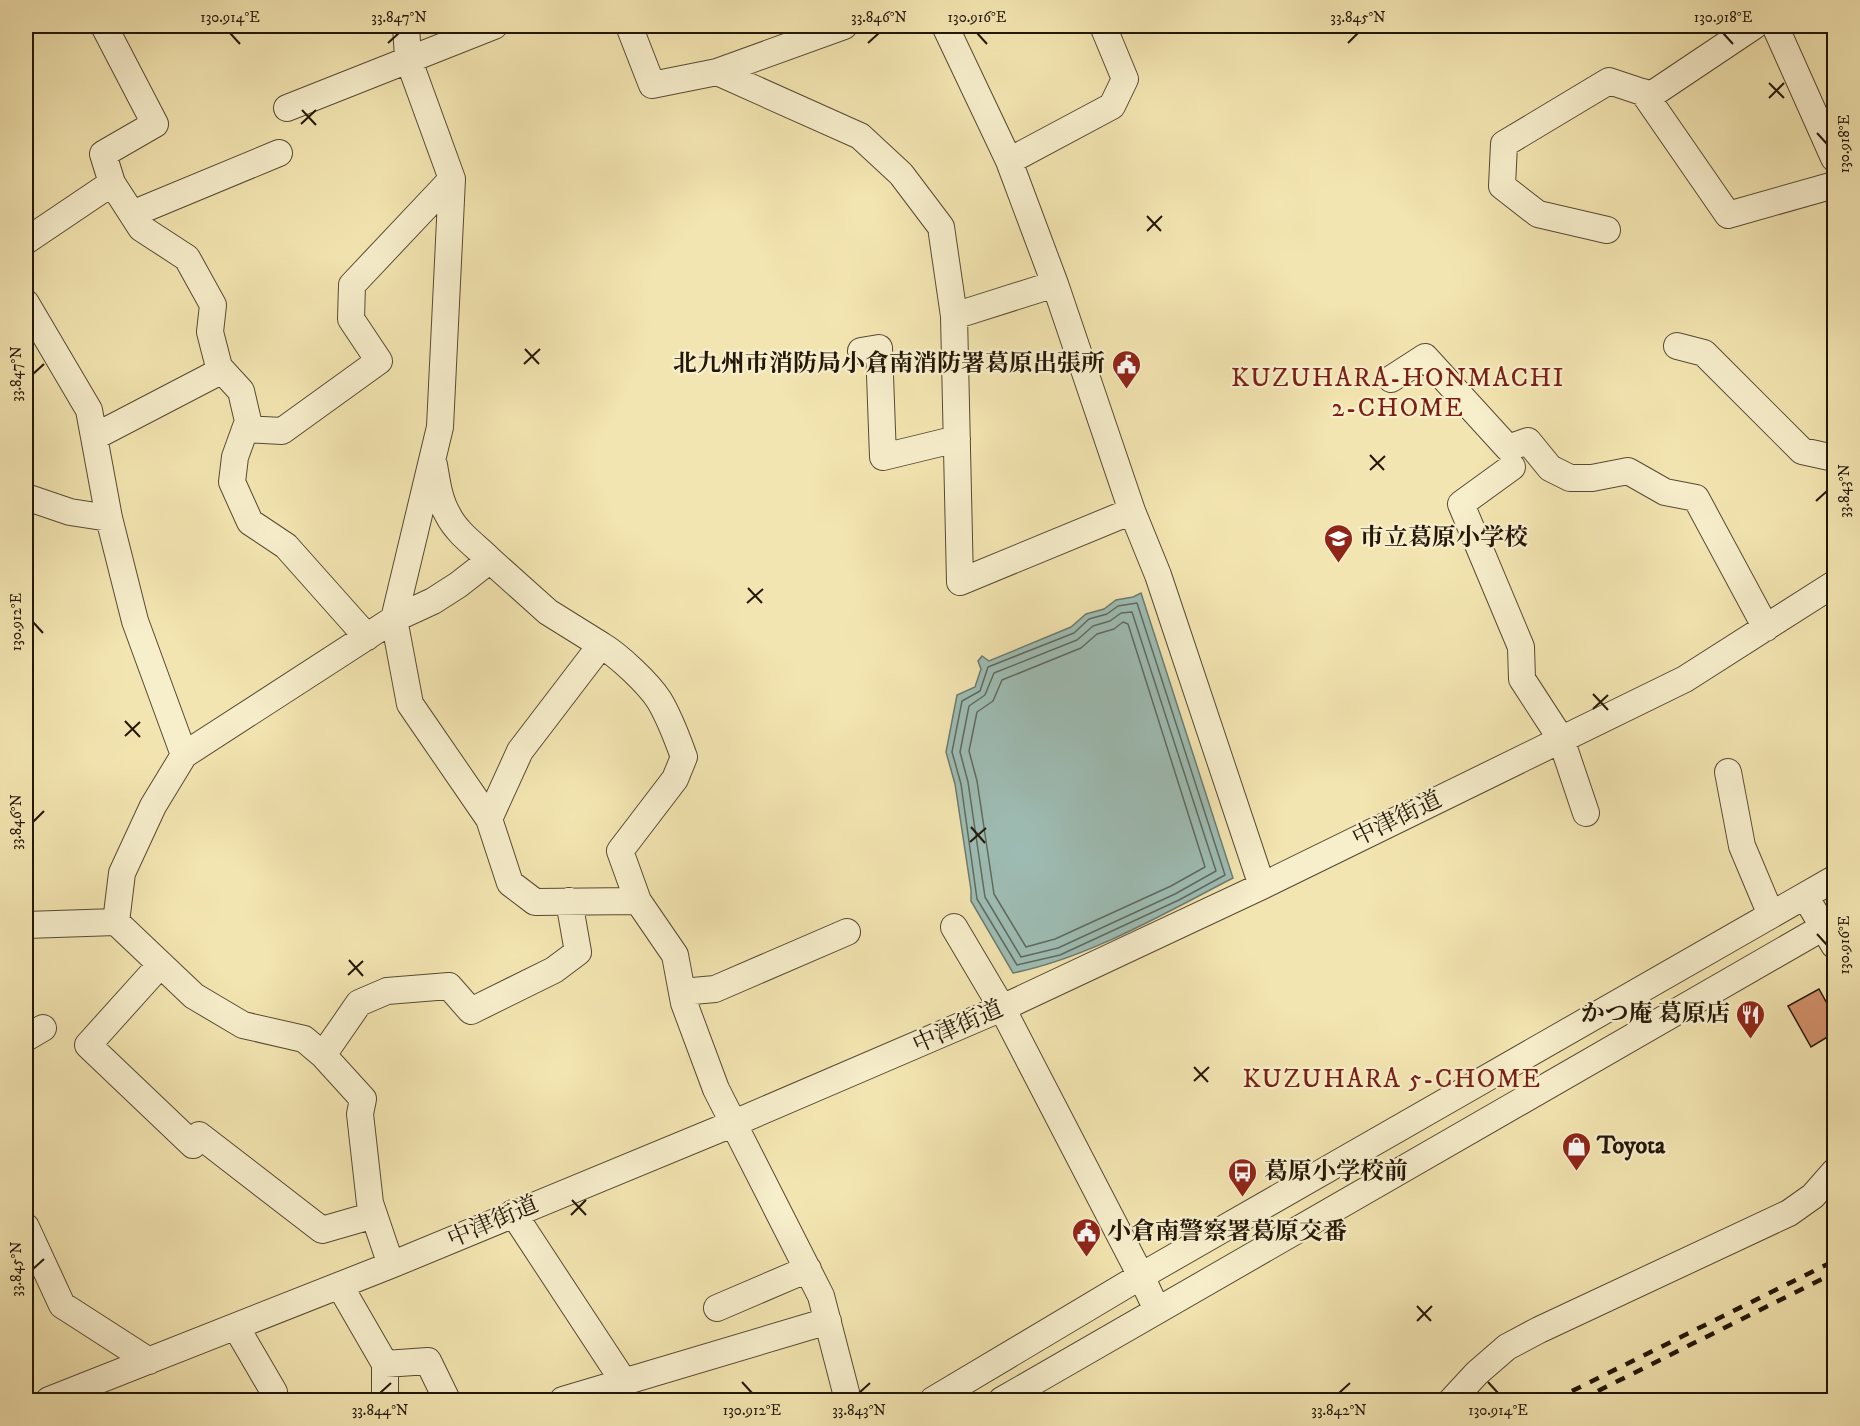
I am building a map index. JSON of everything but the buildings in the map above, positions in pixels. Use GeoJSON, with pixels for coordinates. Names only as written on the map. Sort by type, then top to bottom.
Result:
{"type":"FeatureCollection","features":[{"type":"Feature","properties":{"kind":"street"},"geometry":{"type":"LineString","coordinates":[[104,26],[155,124],[103,154],[112,183],[141,228],[187,258],[213,305],[210,332],[219,367],[241,391],[249,421],[234,457],[232,482],[250,522],[286,546],[367,637]]}},
{"type":"Feature","properties":{"kind":"street"},"geometry":{"type":"LineString","coordinates":[[406,26],[408,58],[452,179],[440,427],[394,618],[410,704],[489,819],[510,883],[535,902],[638,901]]}},
{"type":"Feature","properties":{"kind":"street"},"geometry":{"type":"LineString","coordinates":[[287,108],[408,58],[494,26]]}},
{"type":"Feature","properties":{"kind":"street"},"geometry":{"type":"LineString","coordinates":[[628,26],[652,86],[717,72],[844,26]]}},
{"type":"Feature","properties":{"kind":"street"},"geometry":{"type":"LineString","coordinates":[[945,26],[1009,161],[1055,284],[1132,510],[1158,575],[1262,886]]}},
{"type":"Feature","properties":{"kind":"street"},"geometry":{"type":"LineString","coordinates":[[1009,161],[1112,106],[1125,79],[1103,26]]}},
{"type":"Feature","properties":{"kind":"street"},"geometry":{"type":"LineString","coordinates":[[1607,230],[1538,214],[1502,186],[1504,144],[1609,81],[1651,94],[1754,26]]}},
{"type":"Feature","properties":{"kind":"street"},"geometry":{"type":"LineString","coordinates":[[1775,26],[1834,158]]}},
{"type":"Feature","properties":{"kind":"street"},"geometry":{"type":"LineString","coordinates":[[717,72],[860,136],[901,174],[941,228],[954,316],[960,582],[1132,510]]}},
{"type":"Feature","properties":{"kind":"street"},"geometry":{"type":"LineString","coordinates":[[1643,92],[1728,215],[1834,185]]}},
{"type":"Feature","properties":{"kind":"street"},"geometry":{"type":"LineString","coordinates":[[132,214],[279,153]]}},
{"type":"Feature","properties":{"kind":"street"},"geometry":{"type":"LineString","coordinates":[[246,429],[282,431],[379,361],[351,319],[352,285],[452,179]]}},
{"type":"Feature","properties":{"kind":"street"},"geometry":{"type":"LineString","coordinates":[[26,241],[112,183]]}},
{"type":"Feature","properties":{"kind":"street"},"geometry":{"type":"LineString","coordinates":[[954,316],[1055,284]]}},
{"type":"Feature","properties":{"kind":"street"},"geometry":{"type":"LineString","coordinates":[[26,303],[89,410],[109,518],[135,621],[184,755]]}},
{"type":"Feature","properties":{"kind":"street"},"geometry":{"type":"LineString","coordinates":[[1677,346],[1704,352],[1802,452],[1834,458]]}},
{"type":"Feature","properties":{"kind":"street"},"geometry":{"type":"LineString","coordinates":[[861,351],[879,348],[883,457],[957,440]]}},
{"type":"Feature","properties":{"kind":"street"},"geometry":{"type":"LineString","coordinates":[[1391,379],[1425,357],[1508,448],[1528,441],[1550,468],[1570,478],[1592,478],[1628,471],[1665,492],[1696,498],[1766,628]]}},
{"type":"Feature","properties":{"kind":"street"},"geometry":{"type":"LineString","coordinates":[[94,437],[215,374]]}},
{"type":"Feature","properties":{"kind":"street"},"geometry":{"type":"LineString","coordinates":[[433,459],[439,493],[448,516],[462,534],[548,612],[617,654],[658,699],[673,729],[684,757],[675,779],[620,851],[638,901],[675,955],[684,1003],[716,1089],[822,1296],[848,1401]]}},
{"type":"Feature","properties":{"kind":"street"},"geometry":{"type":"LineString","coordinates":[[1512,467],[1461,504],[1521,647],[1522,679],[1561,739],[1586,813]]}},
{"type":"Feature","properties":{"kind":"street"},"geometry":{"type":"LineString","coordinates":[[26,497],[70,512],[109,518]]}},
{"type":"Feature","properties":{"kind":"street"},"geometry":{"type":"LineString","coordinates":[[116,922],[122,873],[153,806],[184,755],[394,618],[433,601],[490,560]]}},
{"type":"Feature","properties":{"kind":"street","name":"中津街道"},"geometry":{"type":"LineString","coordinates":[[49,1401],[391,1265],[732,1124],[1002,1008],[1262,886],[1685,679],[1834,584]]}},
{"type":"Feature","properties":{"kind":"street"},"geometry":{"type":"LineString","coordinates":[[489,819],[520,751],[601,645]]}},
{"type":"Feature","properties":{"kind":"street"},"geometry":{"type":"LineString","coordinates":[[1728,772],[1742,846],[1771,915]]}},
{"type":"Feature","properties":{"kind":"street"},"geometry":{"type":"LineString","coordinates":[[933,1401],[1141,1276],[1834,879]]}},
{"type":"Feature","properties":{"kind":"street"},"geometry":{"type":"LineString","coordinates":[[1002,1401],[1157,1310],[1831,931],[1805,896]]}},
{"type":"Feature","properties":{"kind":"street"},"geometry":{"type":"LineString","coordinates":[[323,1055],[359,1003],[387,991],[449,986],[471,1011],[554,970],[578,951],[569,902]]}},
{"type":"Feature","properties":{"kind":"street"},"geometry":{"type":"LineString","coordinates":[[26,925],[116,922],[194,996],[243,1025],[304,1039],[323,1055],[363,1099],[360,1114],[370,1203],[391,1265]]}},
{"type":"Feature","properties":{"kind":"street"},"geometry":{"type":"LineString","coordinates":[[954,927],[1002,1008],[1157,1310]]}},
{"type":"Feature","properties":{"kind":"street"},"geometry":{"type":"LineString","coordinates":[[682,992],[715,989],[847,932]]}},
{"type":"Feature","properties":{"kind":"street"},"geometry":{"type":"LineString","coordinates":[[160,964],[88,1045],[192,1145],[199,1135],[322,1230],[374,1215]]}},
{"type":"Feature","properties":{"kind":"street"},"geometry":{"type":"LineString","coordinates":[[1452,1401],[1477,1373],[1507,1347],[1789,1213],[1813,1196],[1834,1172]]}},
{"type":"Feature","properties":{"kind":"street"},"geometry":{"type":"LineString","coordinates":[[513,1214],[624,1382]]}},
{"type":"Feature","properties":{"kind":"street"},"geometry":{"type":"LineString","coordinates":[[26,1227],[62,1305],[149,1361]]}},
{"type":"Feature","properties":{"kind":"street"},"geometry":{"type":"LineString","coordinates":[[717,1308],[808,1269]]}},
{"type":"Feature","properties":{"kind":"street"},"geometry":{"type":"LineString","coordinates":[[340,1286],[385,1364],[385,1401]]}},
{"type":"Feature","properties":{"kind":"street"},"geometry":{"type":"LineString","coordinates":[[563,1401],[828,1321]]}},
{"type":"Feature","properties":{"kind":"street"},"geometry":{"type":"LineString","coordinates":[[236,1327],[273,1392],[271,1401]]}},
{"type":"Feature","properties":{"kind":"street"},"geometry":{"type":"LineString","coordinates":[[385,1364],[428,1361],[447,1401]]}},
{"type":"Feature","properties":{"kind":"water"},"geometry":{"type":"Polygon","coordinates":[[[1141,593],[1233,878],[1098,946],[1041,966],[1013,973],[971,901],[955,784],[946,752],[957,695],[975,687],[981,669],[978,661],[982,656],[989,661],[1071,627],[1086,614],[1104,609],[1116,600],[1141,593]]]}},
{"type":"Feature","properties":{"kind":"railway"},"geometry":{"type":"LineString","coordinates":[[1554,1400],[1834,1261]]}},
{"type":"Feature","properties":{"kind":"railway"},"geometry":{"type":"LineString","coordinates":[[1580,1400],[1834,1273]]}},
{"type":"Feature","properties":{"kind":"place","name":"北九州市消防局小倉南消防署葛原出張所"},"geometry":{"type":"Point","coordinates":[1126,390]}},
{"type":"Feature","properties":{"kind":"place","name":"市立葛原小学校"},"geometry":{"type":"Point","coordinates":[1339,564]}},
{"type":"Feature","properties":{"kind":"place","name":"かつ庵 葛原店"},"geometry":{"type":"Point","coordinates":[1751,1040]}},
{"type":"Feature","properties":{"kind":"place","name":"Toyota"},"geometry":{"type":"Point","coordinates":[1576,1172]}},
{"type":"Feature","properties":{"kind":"place","name":"葛原小学校前"},"geometry":{"type":"Point","coordinates":[1243,1198]}},
{"type":"Feature","properties":{"kind":"place","name":"小倉南警察署葛原交番"},"geometry":{"type":"Point","coordinates":[1086,1258]}},
{"type":"Feature","properties":{"kind":"district","name":"KUZUHARA-HONMACHI 2-CHOME"},"geometry":{"type":"Point","coordinates":[1398,393]}},
{"type":"Feature","properties":{"kind":"district","name":"KUZUHARA 5-CHOME"},"geometry":{"type":"Point","coordinates":[1392,1079]}}]}
